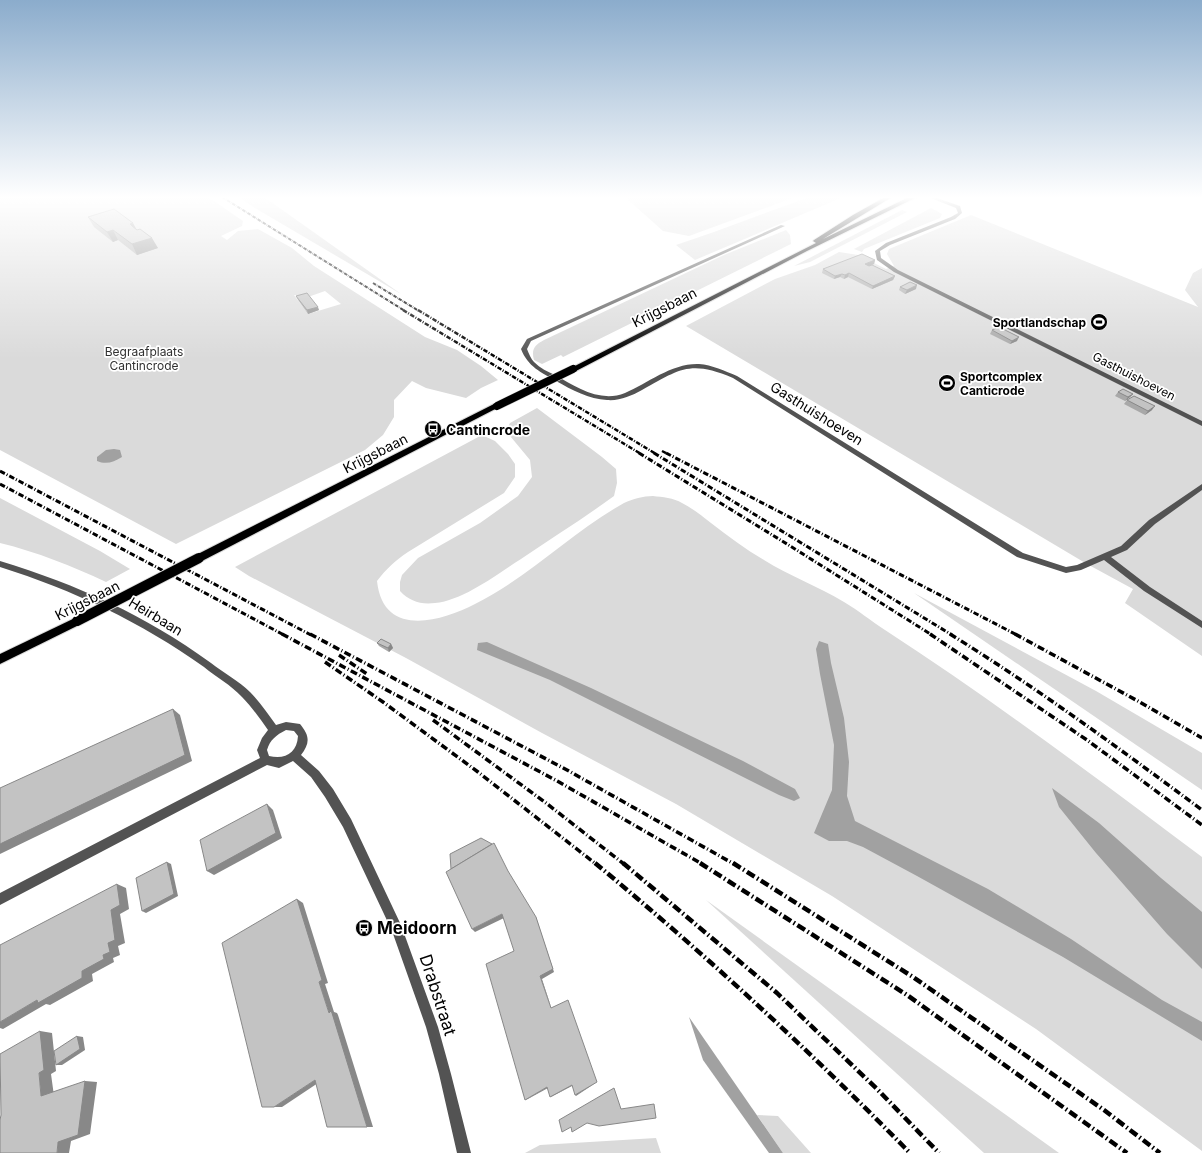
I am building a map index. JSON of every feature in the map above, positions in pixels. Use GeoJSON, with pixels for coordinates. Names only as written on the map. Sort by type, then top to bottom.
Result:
{"type":"FeatureCollection","features":[{"type":"Feature","properties":{"kind":"main road","name":"Krijgsbaan"},"geometry":{"type":"LineString","coordinates":[[0,659],[803,251]]}},
{"type":"Feature","properties":{"kind":"street","name":"Gasthuishoeven"},"geometry":{"type":"LineString","coordinates":[[728,251],[529,340],[524,349],[527,359],[533,365],[575,389],[597,396],[616,398],[623,396],[670,372],[684,367],[697,365],[722,371],[1020,555],[1066,570],[1078,568],[1124,548],[1152,522],[1202,486]]}},
{"type":"Feature","properties":{"kind":"street","name":"Gasthuishoeven"},"geometry":{"type":"LineString","coordinates":[[877,251],[879,259],[896,271],[1202,424]]}},
{"type":"Feature","properties":{"kind":"street"},"geometry":{"type":"LineString","coordinates":[[1105,556],[1147,589],[1202,625]]}},
{"type":"Feature","properties":{"kind":"street","name":"Heirbaan"},"geometry":{"type":"LineString","coordinates":[[0,564],[38,575],[75,590],[118,608],[150,626],[190,651],[246,694],[274,730]]}},
{"type":"Feature","properties":{"kind":"street"},"geometry":{"type":"LineString","coordinates":[[0,899],[266,760],[279,763],[294,756],[302,746],[303,735],[297,727],[286,726],[274,730],[265,739],[262,750],[266,760]]}},
{"type":"Feature","properties":{"kind":"street","name":"Drabstraat"},"geometry":{"type":"LineString","coordinates":[[294,756],[316,774],[329,793],[347,824],[398,929],[432,1027],[446,1074],[464,1153]]}},
{"type":"Feature","properties":{"kind":"green space","name":"Begraafplaats Cantincrode"},"geometry":{"type":"Polygon","coordinates":[[[0,251],[295,251],[314,266],[425,337],[457,350],[481,366],[498,380],[481,388],[466,398],[426,388],[412,381],[394,400],[394,417],[383,435],[365,450],[176,544],[0,450],[0,251]],[[325,291],[308,297],[294,295],[308,314],[341,304],[325,291]]]}},
{"type":"Feature","properties":{"kind":"green space"},"geometry":{"type":"Polygon","coordinates":[[[328,251],[340,251],[401,294],[328,251]]]}},
{"type":"Feature","properties":{"kind":"green space"},"geometry":{"type":"Polygon","coordinates":[[[683,251],[717,251],[695,260],[683,251]]]}},
{"type":"Feature","properties":{"kind":"green space"},"geometry":{"type":"Polygon","coordinates":[[[734,251],[777,251],[563,357],[561,355],[542,364],[534,360],[534,348],[544,340],[734,251]]]}},
{"type":"Feature","properties":{"kind":"green space"},"geometry":{"type":"Polygon","coordinates":[[[823,251],[832,251],[810,262],[794,266],[823,251]]]}},
{"type":"Feature","properties":{"kind":"green space","name":"Sportcomplex Canticrode"},"geometry":{"type":"Polygon","coordinates":[[[888,251],[1059,251],[1198,307],[1185,290],[1193,273],[1202,268],[1202,656],[1125,603],[1133,589],[1087,564],[686,326],[775,279],[815,265],[839,252],[858,255],[886,269],[894,266],[887,254],[888,251]]]}},
{"type":"Feature","properties":{"kind":"green space"},"geometry":{"type":"Polygon","coordinates":[[[537,408],[616,469],[617,483],[614,496],[491,579],[469,592],[446,601],[435,603],[420,603],[411,600],[400,591],[400,582],[402,575],[418,558],[480,523],[518,496],[532,477],[530,460],[506,431],[510,423],[537,408]]]}},
{"type":"Feature","properties":{"kind":"green space"},"geometry":{"type":"Polygon","coordinates":[[[482,435],[495,441],[508,454],[515,464],[515,477],[504,493],[399,558],[380,577],[377,581],[381,599],[390,611],[401,618],[415,621],[430,620],[461,611],[475,604],[514,581],[586,527],[624,503],[649,496],[664,497],[675,500],[686,505],[757,556],[854,608],[1006,712],[1202,857],[1202,1151],[1036,1029],[832,896],[676,804],[542,733],[406,658],[249,576],[235,567],[482,435]]]}},
{"type":"Feature","properties":{"kind":"green space"},"geometry":{"type":"Polygon","coordinates":[[[0,498],[100,551],[130,569],[106,582],[54,560],[0,543],[0,498]]]}},
{"type":"Feature","properties":{"kind":"green space"},"geometry":{"type":"Polygon","coordinates":[[[914,593],[1096,691],[1202,753],[1202,790],[914,593]]]}},
{"type":"Feature","properties":{"kind":"green space"},"geometry":{"type":"Polygon","coordinates":[[[706,900],[1059,1153],[984,1153],[706,900]]]}},
{"type":"Feature","properties":{"kind":"green space"},"geometry":{"type":"Polygon","coordinates":[[[757,1115],[778,1116],[811,1153],[783,1153],[757,1115]]]}},
{"type":"Feature","properties":{"kind":"green space"},"geometry":{"type":"Polygon","coordinates":[[[656,1138],[661,1153],[525,1153],[540,1145],[656,1138]]]}},
{"type":"Feature","properties":{"kind":"shaded area"},"geometry":{"type":"Polygon","coordinates":[[[106,450],[120,450],[122,457],[104,463],[97,461],[97,457],[106,450]]]}},
{"type":"Feature","properties":{"kind":"shaded area"},"geometry":{"type":"Polygon","coordinates":[[[819,641],[828,644],[844,718],[849,762],[847,796],[855,821],[988,889],[1071,939],[1162,1000],[1202,1022],[1202,1041],[1063,957],[863,847],[847,841],[829,841],[814,833],[832,790],[834,745],[816,649],[819,641]]]}},
{"type":"Feature","properties":{"kind":"shaded area"},"geometry":{"type":"Polygon","coordinates":[[[487,642],[591,688],[743,761],[795,789],[800,798],[794,801],[779,795],[550,680],[477,650],[478,643],[487,642]]]}},
{"type":"Feature","properties":{"kind":"shaded area"},"geometry":{"type":"Polygon","coordinates":[[[1052,788],[1099,823],[1202,912],[1202,969],[1167,934],[1096,853],[1059,807],[1052,788]]]}},
{"type":"Feature","properties":{"kind":"shaded area"},"geometry":{"type":"Polygon","coordinates":[[[689,1017],[783,1153],[769,1153],[703,1060],[689,1017]]]}},
{"type":"Feature","properties":{"kind":"building"},"geometry":{"type":"Polygon","coordinates":[[[862,254],[875,260],[865,264],[869,266],[872,265],[895,276],[873,286],[849,273],[835,276],[823,269],[862,254]]]}},
{"type":"Feature","properties":{"kind":"building"},"geometry":{"type":"Polygon","coordinates":[[[910,282],[917,285],[907,290],[900,287],[910,282]]]}},
{"type":"Feature","properties":{"kind":"building"},"geometry":{"type":"Polygon","coordinates":[[[307,293],[318,307],[307,310],[296,296],[307,293]]]}},
{"type":"Feature","properties":{"kind":"building"},"geometry":{"type":"Polygon","coordinates":[[[999,327],[1019,337],[1012,341],[992,330],[999,327]]]}},
{"type":"Feature","properties":{"kind":"building"},"geometry":{"type":"Polygon","coordinates":[[[1123,389],[1133,394],[1128,397],[1118,392],[1123,389]]]}},
{"type":"Feature","properties":{"kind":"building"},"geometry":{"type":"Polygon","coordinates":[[[1134,396],[1155,406],[1148,411],[1127,400],[1134,396]]]}},
{"type":"Feature","properties":{"kind":"building"},"geometry":{"type":"Polygon","coordinates":[[[381,639],[391,644],[388,648],[377,643],[381,639]]]}},
{"type":"Feature","properties":{"kind":"building"},"geometry":{"type":"Polygon","coordinates":[[[173,709],[185,755],[0,844],[0,788],[173,709]]]}},
{"type":"Feature","properties":{"kind":"building"},"geometry":{"type":"Polygon","coordinates":[[[267,804],[276,833],[207,871],[200,840],[267,804]]]}},
{"type":"Feature","properties":{"kind":"building"},"geometry":{"type":"Polygon","coordinates":[[[481,838],[492,844],[451,869],[450,854],[481,838]]]}},
{"type":"Feature","properties":{"kind":"building"},"geometry":{"type":"Polygon","coordinates":[[[494,843],[508,871],[536,917],[553,969],[540,976],[551,1008],[568,1000],[597,1082],[575,1095],[572,1085],[550,1097],[547,1087],[525,1100],[486,964],[514,951],[502,914],[472,929],[446,872],[494,843]]]}},
{"type":"Feature","properties":{"kind":"building"},"geometry":{"type":"Polygon","coordinates":[[[167,862],[174,894],[142,911],[136,878],[167,862]]]}},
{"type":"Feature","properties":{"kind":"building"},"geometry":{"type":"Polygon","coordinates":[[[117,884],[120,905],[111,910],[115,940],[108,943],[110,952],[103,955],[104,959],[82,971],[82,978],[38,1003],[37,1000],[0,1022],[0,945],[117,884]]]}},
{"type":"Feature","properties":{"kind":"building"},"geometry":{"type":"Polygon","coordinates":[[[297,899],[322,980],[319,982],[329,1013],[331,1011],[332,1013],[367,1127],[327,1127],[315,1080],[274,1107],[262,1107],[222,943],[297,899]]]}},
{"type":"Feature","properties":{"kind":"building"},"geometry":{"type":"Polygon","coordinates":[[[40,1031],[44,1070],[39,1073],[41,1096],[85,1081],[78,1135],[58,1142],[57,1153],[0,1153],[0,1054],[40,1031]]]}},
{"type":"Feature","properties":{"kind":"building"},"geometry":{"type":"Polygon","coordinates":[[[77,1036],[80,1049],[56,1065],[54,1051],[77,1036]]]}},
{"type":"Feature","properties":{"kind":"building"},"geometry":{"type":"Polygon","coordinates":[[[614,1088],[621,1109],[654,1104],[656,1118],[599,1126],[587,1123],[572,1132],[571,1127],[562,1132],[559,1120],[614,1088]]]}},
{"type":"Feature","properties":{"kind":"railway"},"geometry":{"type":"LineString","coordinates":[[308,251],[405,311]]}},
{"type":"Feature","properties":{"kind":"railway"},"geometry":{"type":"LineString","coordinates":[[373,283],[419,311]]}},
{"type":"Feature","properties":{"kind":"railway"},"geometry":{"type":"LineString","coordinates":[[403,310],[641,454]]}},
{"type":"Feature","properties":{"kind":"railway"},"geometry":{"type":"LineString","coordinates":[[418,310],[656,454]]}},
{"type":"Feature","properties":{"kind":"railway"},"geometry":{"type":"LineString","coordinates":[[662,451],[666,453]]}},
{"type":"Feature","properties":{"kind":"railway"},"geometry":{"type":"LineString","coordinates":[[639,453],[932,635]]}},
{"type":"Feature","properties":{"kind":"railway"},"geometry":{"type":"LineString","coordinates":[[654,453],[952,635]]}},
{"type":"Feature","properties":{"kind":"railway"},"geometry":{"type":"LineString","coordinates":[[666,453],[1017,635]]}},
{"type":"Feature","properties":{"kind":"railway"},"geometry":{"type":"LineString","coordinates":[[0,471],[311,635]]}},
{"type":"Feature","properties":{"kind":"railway"},"geometry":{"type":"LineString","coordinates":[[0,484],[284,635]]}},
{"type":"Feature","properties":{"kind":"railway"},"geometry":{"type":"LineString","coordinates":[[282,634],[559,782],[702,864]]}},
{"type":"Feature","properties":{"kind":"railway"},"geometry":{"type":"LineString","coordinates":[[310,634],[567,770],[734,864]]}},
{"type":"Feature","properties":{"kind":"railway"},"geometry":{"type":"LineString","coordinates":[[930,634],[1087,740],[1202,825]]}},
{"type":"Feature","properties":{"kind":"railway"},"geometry":{"type":"LineString","coordinates":[[950,634],[1046,697],[1202,810]]}},
{"type":"Feature","properties":{"kind":"railway"},"geometry":{"type":"LineString","coordinates":[[1015,634],[1202,738]]}},
{"type":"Feature","properties":{"kind":"railway"},"geometry":{"type":"LineString","coordinates":[[339,655],[367,674]]}},
{"type":"Feature","properties":{"kind":"railway"},"geometry":{"type":"LineString","coordinates":[[325,662],[383,702],[478,772],[596,864]]}},
{"type":"Feature","properties":{"kind":"railway"},"geometry":{"type":"LineString","coordinates":[[433,720],[546,803],[624,864]]}},
{"type":"Feature","properties":{"kind":"railway"},"geometry":{"type":"LineString","coordinates":[[595,863],[717,968],[834,1077],[910,1153]]}},
{"type":"Feature","properties":{"kind":"railway"},"geometry":{"type":"LineString","coordinates":[[623,863],[777,993],[877,1089],[939,1153]]}},
{"type":"Feature","properties":{"kind":"railway"},"geometry":{"type":"LineString","coordinates":[[700,863],[907,995],[1127,1153]]}},
{"type":"Feature","properties":{"kind":"railway"},"geometry":{"type":"LineString","coordinates":[[733,863],[913,977],[1104,1110],[1160,1153]]}},
{"type":"Feature","properties":{"kind":"place","name":"Sportlandschap"},"geometry":{"type":"Point","coordinates":[1099,322]}},
{"type":"Feature","properties":{"kind":"place","name":"Sportcomplex Canticrode"},"geometry":{"type":"Point","coordinates":[947,383]}},
{"type":"Feature","properties":{"kind":"place","name":"Cantincrode"},"geometry":{"type":"Point","coordinates":[433,429]}},
{"type":"Feature","properties":{"kind":"place","name":"Meidoorn"},"geometry":{"type":"Point","coordinates":[364,928]}}]}
